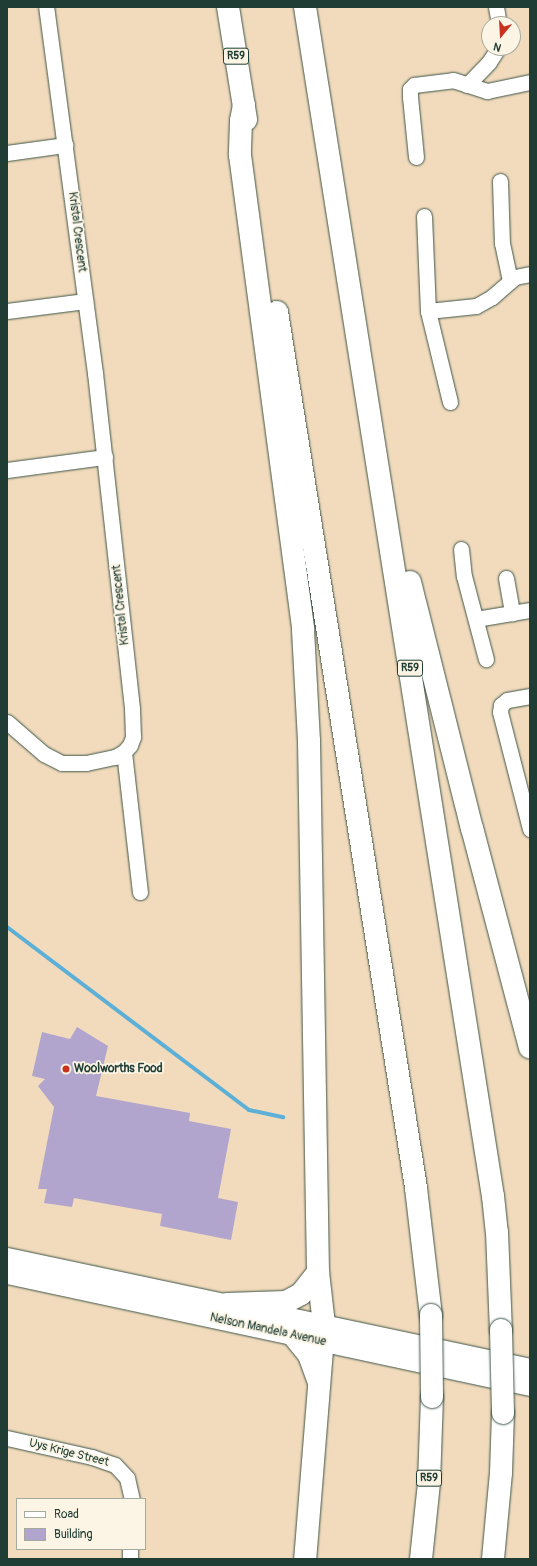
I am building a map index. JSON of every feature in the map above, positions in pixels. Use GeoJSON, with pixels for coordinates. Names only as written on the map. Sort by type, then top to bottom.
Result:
{"type":"FeatureCollection","features":[{"type":"Feature","properties":{"kind":"highway","name":"R59"},"geometry":{"type":"LineString","coordinates":[[228,7],[416,1188],[431,1315],[432,1397],[429,1484],[421,1559]]}},
{"type":"Feature","properties":{"kind":"highway","name":"R59"},"geometry":{"type":"LineString","coordinates":[[305,7],[493,1196],[497,1240],[503,1413],[501,1473],[493,1559]]}},
{"type":"Feature","properties":{"kind":"highway"},"geometry":{"type":"LineString","coordinates":[[244,105],[241,121],[240,155],[303,630],[310,772],[318,1272],[324,1334],[305,1559]]}},
{"type":"Feature","properties":{"kind":"highway"},"geometry":{"type":"LineString","coordinates":[[384,500],[406,565],[472,828],[530,1047]]}},
{"type":"Feature","properties":{"kind":"highway"},"geometry":{"type":"LineString","coordinates":[[227,1304],[286,1302],[301,1294],[318,1272]]}},
{"type":"Feature","properties":{"kind":"highway"},"geometry":{"type":"LineString","coordinates":[[293,1335],[309,1355],[319,1385]]}},
{"type":"Feature","properties":{"kind":"street","name":"Kristal Crescent"},"geometry":{"type":"LineString","coordinates":[[46,7],[86,301],[105,457],[132,708],[133,737],[130,745],[124,752]]}},
{"type":"Feature","properties":{"kind":"street"},"geometry":{"type":"LineString","coordinates":[[467,85],[493,56]]}},
{"type":"Feature","properties":{"kind":"street"},"geometry":{"type":"LineString","coordinates":[[416,157],[410,97],[411,87],[414,85],[448,80],[487,91],[530,82]]}},
{"type":"Feature","properties":{"kind":"street"},"geometry":{"type":"LineString","coordinates":[[7,153],[65,145]]}},
{"type":"Feature","properties":{"kind":"street"},"geometry":{"type":"LineString","coordinates":[[500,181],[502,243],[510,281]]}},
{"type":"Feature","properties":{"kind":"street"},"geometry":{"type":"LineString","coordinates":[[424,216],[428,311],[450,402]]}},
{"type":"Feature","properties":{"kind":"street"},"geometry":{"type":"LineString","coordinates":[[428,311],[476,306],[492,297],[515,277],[530,274]]}},
{"type":"Feature","properties":{"kind":"street"},"geometry":{"type":"LineString","coordinates":[[7,311],[86,301]]}},
{"type":"Feature","properties":{"kind":"street"},"geometry":{"type":"LineString","coordinates":[[7,470],[105,457]]}},
{"type":"Feature","properties":{"kind":"street"},"geometry":{"type":"LineString","coordinates":[[461,549],[464,576],[486,659]]}},
{"type":"Feature","properties":{"kind":"street"},"geometry":{"type":"LineString","coordinates":[[506,578],[512,613]]}},
{"type":"Feature","properties":{"kind":"street"},"geometry":{"type":"LineString","coordinates":[[476,619],[530,610]]}},
{"type":"Feature","properties":{"kind":"street"},"geometry":{"type":"LineString","coordinates":[[530,696],[507,700],[501,705],[500,712],[530,830]]}},
{"type":"Feature","properties":{"kind":"street"},"geometry":{"type":"LineString","coordinates":[[7,722],[44,754],[56,762],[86,763],[115,757],[124,752],[140,892]]}},
{"type":"Feature","properties":{"kind":"street","name":"Nelson Mandela Avenue"},"geometry":{"type":"LineString","coordinates":[[7,1257],[227,1304],[324,1334],[530,1386]]}},
{"type":"Feature","properties":{"kind":"street","name":"Nelson Mandela Avenue"},"geometry":{"type":"LineString","coordinates":[[7,1274],[293,1335],[324,1334],[530,1368]]}},
{"type":"Feature","properties":{"kind":"street","name":"Uys Krige Street"},"geometry":{"type":"LineString","coordinates":[[7,1438],[92,1457],[115,1465],[128,1478],[132,1498]]}},
{"type":"Feature","properties":{"kind":"building"},"geometry":{"type":"Polygon","coordinates":[[[77,1027],[108,1046],[96,1096],[190,1113],[189,1121],[231,1129],[218,1198],[238,1202],[231,1240],[160,1226],[162,1214],[74,1198],[72,1207],[44,1203],[47,1189],[38,1189],[54,1107],[38,1086],[45,1079],[32,1076],[42,1032],[70,1039],[77,1027]]]}},
{"type":"Feature","properties":{"kind":"waterway"},"geometry":{"type":"LineString","coordinates":[[7,927],[249,1110],[283,1117]]}},
{"type":"Feature","properties":{"kind":"place","name":"Woolworths Food"},"geometry":{"type":"Point","coordinates":[66,1069]}}]}
